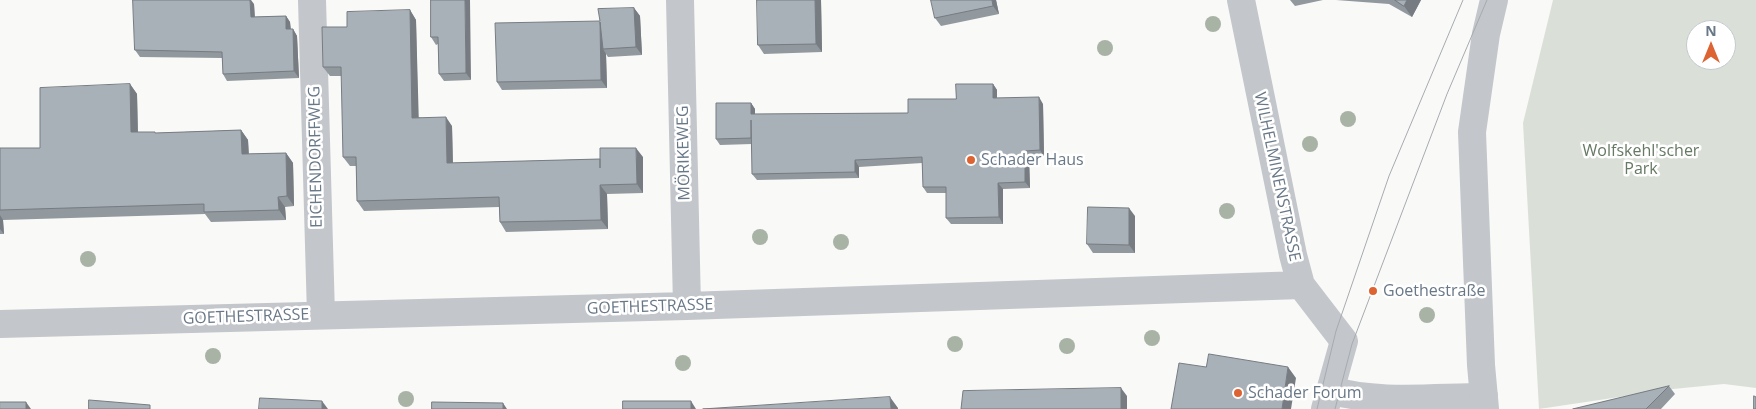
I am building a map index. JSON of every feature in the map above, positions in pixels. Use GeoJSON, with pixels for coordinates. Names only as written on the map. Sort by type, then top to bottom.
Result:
{"type":"FeatureCollection","features":[{"type":"Feature","properties":{"kind":"street","name":"EICHENDORFFWEG"},"geometry":{"type":"LineString","coordinates":[[312,0],[320,315]]}},
{"type":"Feature","properties":{"kind":"street","name":"MÖRIKEWEG"},"geometry":{"type":"LineString","coordinates":[[680,0],[687,306]]}},
{"type":"Feature","properties":{"kind":"street","name":"WILHELMINENSTRASSE"},"geometry":{"type":"LineString","coordinates":[[1240,0],[1293,255],[1301,285],[1344,341],[1328,400]]}},
{"type":"Feature","properties":{"kind":"street"},"geometry":{"type":"LineString","coordinates":[[1328,400],[1339,393],[1388,399],[1484,403],[1472,132],[1486,34],[1494,0]]}},
{"type":"Feature","properties":{"kind":"street","name":"GOETHESTRASSE"},"geometry":{"type":"LineString","coordinates":[[0,324],[687,306],[1301,285]]}},
{"type":"Feature","properties":{"kind":"green space","name":"Wolfskehl'scher Park"},"geometry":{"type":"Polygon","coordinates":[[[1553,0],[1756,0],[1756,388],[1724,384],[1673,389],[1539,409],[1523,123],[1553,0]]]}},
{"type":"Feature","properties":{"kind":"building"},"geometry":{"type":"Polygon","coordinates":[[[133,0],[250,0],[251,17],[286,16],[286,29],[293,29],[294,71],[223,74],[222,52],[135,50],[133,0]]]}},
{"type":"Feature","properties":{"kind":"building"},"geometry":{"type":"Polygon","coordinates":[[[431,0],[465,0],[466,73],[439,74],[438,37],[431,37],[431,0]]]}},
{"type":"Feature","properties":{"kind":"building"},"geometry":{"type":"Polygon","coordinates":[[[757,0],[815,0],[816,44],[758,45],[757,0]]]}},
{"type":"Feature","properties":{"kind":"building"},"geometry":{"type":"Polygon","coordinates":[[[931,0],[992,0],[993,6],[935,18],[931,0]]]}},
{"type":"Feature","properties":{"kind":"building"},"geometry":{"type":"Polygon","coordinates":[[[1395,0],[1407,0],[1404,6],[1395,0]]]}},
{"type":"Feature","properties":{"kind":"building"},"geometry":{"type":"Polygon","coordinates":[[[634,8],[636,47],[603,49],[600,22],[601,80],[497,82],[495,23],[600,21],[598,9],[634,8]]]}},
{"type":"Feature","properties":{"kind":"building"},"geometry":{"type":"Polygon","coordinates":[[[410,10],[412,118],[446,117],[447,163],[600,159],[600,148],[636,148],[637,184],[600,185],[601,220],[500,222],[499,197],[357,201],[356,157],[343,157],[341,67],[323,67],[322,27],[347,27],[347,12],[410,10]]]}},
{"type":"Feature","properties":{"kind":"building"},"geometry":{"type":"Polygon","coordinates":[[[130,84],[131,132],[241,130],[242,154],[286,153],[287,196],[278,197],[279,210],[204,212],[204,204],[0,210],[0,148],[40,148],[40,88],[130,84]]]}},
{"type":"Feature","properties":{"kind":"building"},"geometry":{"type":"Polygon","coordinates":[[[956,84],[993,84],[993,98],[1039,97],[1040,150],[1025,151],[1025,182],[998,183],[999,217],[946,218],[946,187],[923,187],[922,157],[855,160],[855,172],[752,174],[751,120],[751,138],[716,139],[716,103],[751,103],[751,114],[908,113],[908,99],[956,99],[956,84]]]}},
{"type":"Feature","properties":{"kind":"building"},"geometry":{"type":"Polygon","coordinates":[[[1088,207],[1129,208],[1129,245],[1087,244],[1088,207]]]}},
{"type":"Feature","properties":{"kind":"building","name":"Schader Forum"},"geometry":{"type":"Polygon","coordinates":[[[1209,354],[1288,367],[1282,409],[1171,409],[1179,363],[1206,367],[1209,354]]]}},
{"type":"Feature","properties":{"kind":"building"},"geometry":{"type":"Polygon","coordinates":[[[1669,386],[1646,409],[1573,409],[1669,386]]]}},
{"type":"Feature","properties":{"kind":"building"},"geometry":{"type":"Polygon","coordinates":[[[1121,388],[1121,409],[961,409],[963,391],[1121,388]]]}},
{"type":"Feature","properties":{"kind":"building"},"geometry":{"type":"Polygon","coordinates":[[[1754,396],[1756,397],[1756,409],[1754,409],[1754,396]]]}},
{"type":"Feature","properties":{"kind":"building"},"geometry":{"type":"Polygon","coordinates":[[[890,397],[891,409],[703,409],[890,397]]]}},
{"type":"Feature","properties":{"kind":"building"},"geometry":{"type":"Polygon","coordinates":[[[260,398],[322,401],[322,409],[259,409],[260,398]]]}},
{"type":"Feature","properties":{"kind":"building"},"geometry":{"type":"Polygon","coordinates":[[[89,400],[150,405],[150,409],[89,409],[89,400]]]}},
{"type":"Feature","properties":{"kind":"building"},"geometry":{"type":"Polygon","coordinates":[[[623,401],[691,401],[691,409],[623,409],[623,401]]]}},
{"type":"Feature","properties":{"kind":"building"},"geometry":{"type":"Polygon","coordinates":[[[0,402],[26,402],[26,409],[0,409],[0,402]]]}},
{"type":"Feature","properties":{"kind":"building"},"geometry":{"type":"Polygon","coordinates":[[[432,402],[503,403],[503,409],[432,409],[432,402]]]}},
{"type":"Feature","properties":{"kind":"tram line"},"geometry":{"type":"LineString","coordinates":[[1317,409],[1336,331],[1389,176],[1463,0]]}},
{"type":"Feature","properties":{"kind":"tram line"},"geometry":{"type":"LineString","coordinates":[[1335,409],[1352,344],[1447,94],[1487,0]]}},
{"type":"Feature","properties":{"kind":"place","name":"Schader Haus"},"geometry":{"type":"Point","coordinates":[971,160]}},
{"type":"Feature","properties":{"kind":"place","name":"Goethestraße"},"geometry":{"type":"Point","coordinates":[1373,291]}},
{"type":"Feature","properties":{"kind":"place","name":"Schader Forum"},"geometry":{"type":"Point","coordinates":[1238,393]}}]}
